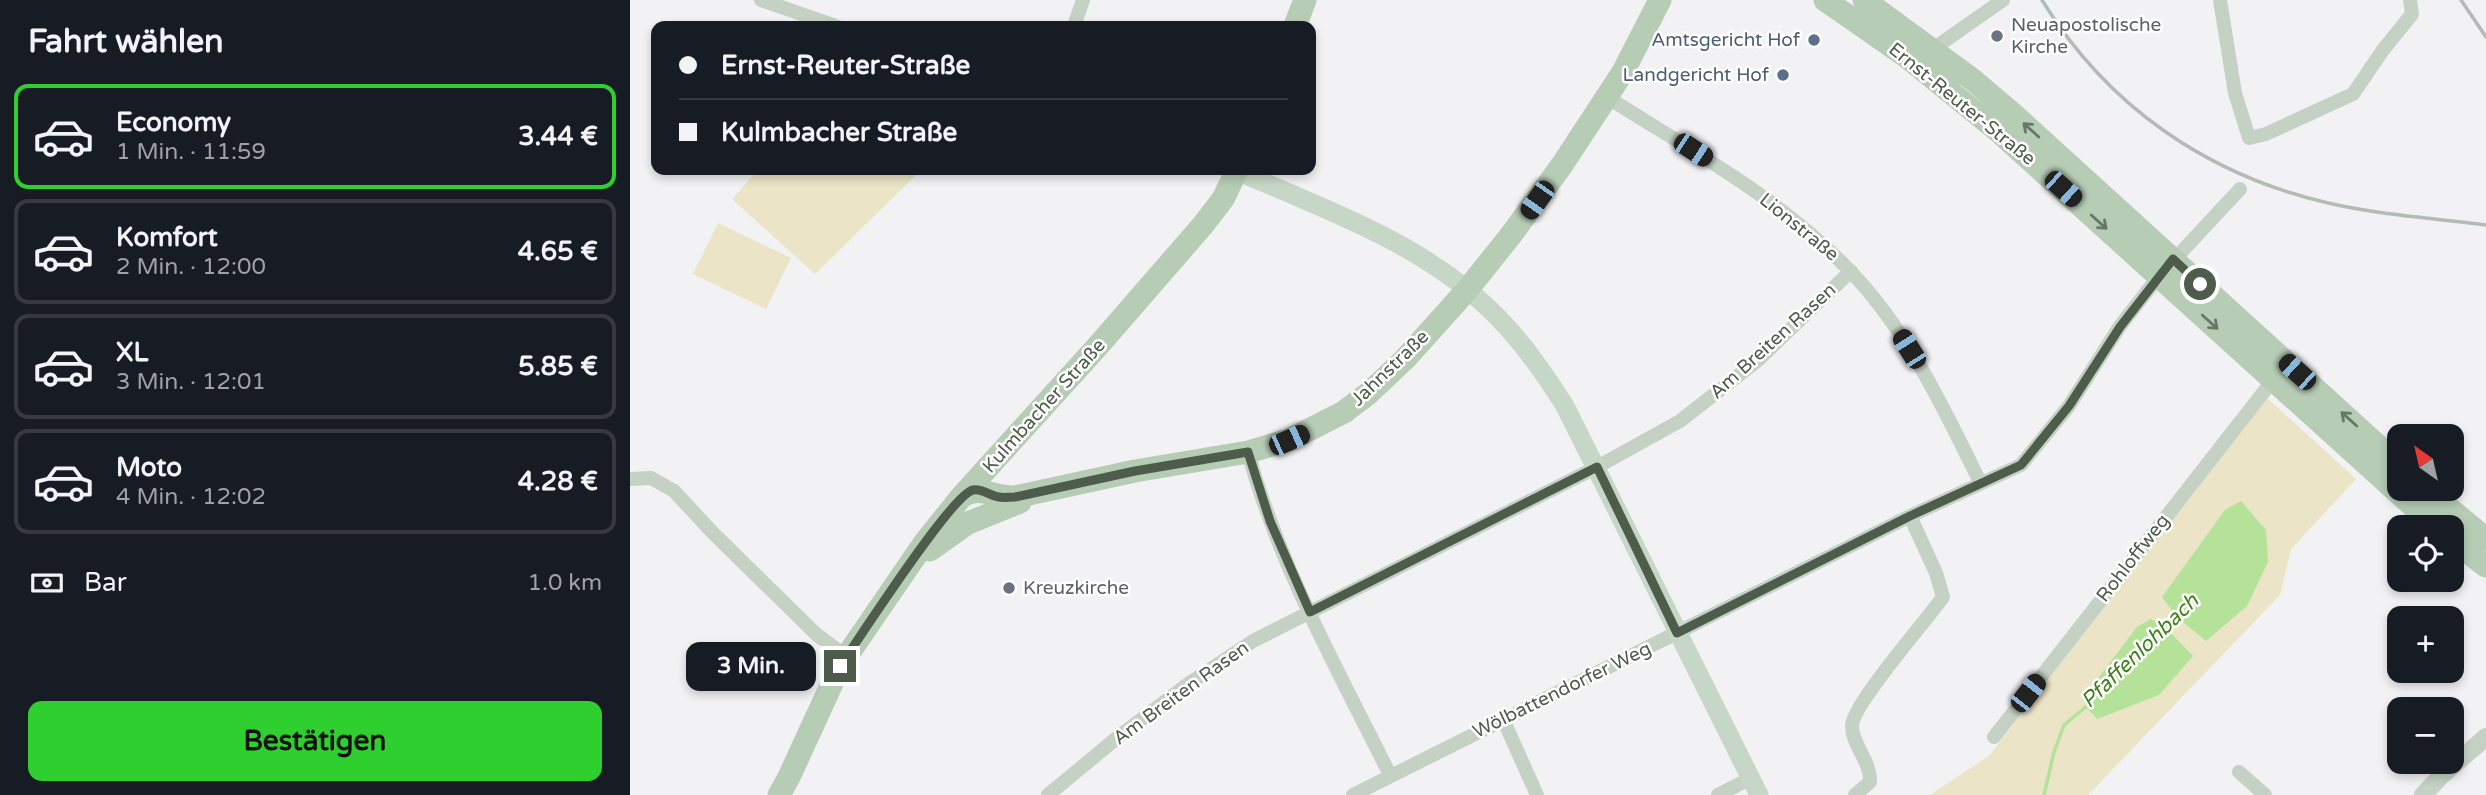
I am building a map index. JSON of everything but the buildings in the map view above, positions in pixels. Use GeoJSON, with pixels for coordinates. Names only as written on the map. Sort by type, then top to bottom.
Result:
{"type":"FeatureCollection","features":[{"type":"Feature","properties":{"kind":"main road"},"geometry":{"type":"LineString","coordinates":[[1297,21],[1305,0]]}},
{"type":"Feature","properties":{"kind":"main road","name":"Jahnstraße"},"geometry":{"type":"LineString","coordinates":[[962,496],[973,490],[1000,498],[1015,497],[1248,452],[1289,440],[1344,412],[1405,359],[1467,290],[1511,235],[1623,72],[1660,0]]}},
{"type":"Feature","properties":{"kind":"main road","name":"Jahnstraße"},"geometry":{"type":"LineString","coordinates":[[1623,72],[1676,0]]}},
{"type":"Feature","properties":{"kind":"main road","name":"Ernst-Reuter-Straße"},"geometry":{"type":"LineString","coordinates":[[1825,0],[1959,97],[2387,455]]}},
{"type":"Feature","properties":{"kind":"main road","name":"Ernst-Reuter-Straße"},"geometry":{"type":"LineString","coordinates":[[1864,0],[1933,49],[2013,114],[2273,380],[2422,515]]}},
{"type":"Feature","properties":{"kind":"main road","name":"Kulmbacher Straße"},"geometry":{"type":"LineString","coordinates":[[779,795],[840,666],[908,567],[962,496],[1203,225],[1223,199],[1234,175]]}},
{"type":"Feature","properties":{"kind":"main road"},"geometry":{"type":"LineString","coordinates":[[1247,175],[1364,226],[1419,257],[1467,290],[1507,328],[1534,360],[1565,406],[1597,467],[1755,787]]}},
{"type":"Feature","properties":{"kind":"main road"},"geometry":{"type":"LineString","coordinates":[[908,567],[952,533],[975,520],[1079,483]]}},
{"type":"Feature","properties":{"kind":"main road"},"geometry":{"type":"LineString","coordinates":[[2441,501],[2486,539]]}},
{"type":"Feature","properties":{"kind":"main road"},"geometry":{"type":"LineString","coordinates":[[2464,549],[2486,566]]}},
{"type":"Feature","properties":{"kind":"street"},"geometry":{"type":"LineString","coordinates":[[761,0],[802,6],[828,21]]}},
{"type":"Feature","properties":{"kind":"street"},"geometry":{"type":"LineString","coordinates":[[1076,21],[1083,0]]}},
{"type":"Feature","properties":{"kind":"street"},"geometry":{"type":"LineString","coordinates":[[1933,49],[2003,0]]}},
{"type":"Feature","properties":{"kind":"street"},"geometry":{"type":"LineString","coordinates":[[2220,0],[2235,93],[2249,138],[2266,134],[2353,94],[2411,7]]}},
{"type":"Feature","properties":{"kind":"street","name":"Lionstraße"},"geometry":{"type":"LineString","coordinates":[[1607,97],[1768,200],[1811,234],[1851,271],[1906,344],[1940,401],[1980,482]]}},
{"type":"Feature","properties":{"kind":"street","name":"Wölbattendorfer Weg"},"geometry":{"type":"LineString","coordinates":[[1353,795],[1910,516],[2021,465],[2069,406],[2120,327],[2166,268],[2240,189]]}},
{"type":"Feature","properties":{"kind":"street","name":"Am Breiten Rasen"},"geometry":{"type":"LineString","coordinates":[[1048,795],[1188,684],[1253,641],[1597,467],[1681,421],[1757,361],[1851,271]]}},
{"type":"Feature","properties":{"kind":"street","name":"Rohloffweg"},"geometry":{"type":"LineString","coordinates":[[1994,737],[2273,380]]}},
{"type":"Feature","properties":{"kind":"street"},"geometry":{"type":"LineString","coordinates":[[1248,452],[1270,521],[1310,612],[1390,775]]}},
{"type":"Feature","properties":{"kind":"street"},"geometry":{"type":"LineString","coordinates":[[630,479],[651,478],[674,491],[817,635],[847,657]]}},
{"type":"Feature","properties":{"kind":"street"},"geometry":{"type":"LineString","coordinates":[[1855,795],[1870,782],[1871,771],[1852,729],[1853,719],[1875,685],[1943,597],[1936,573],[1910,516]]}},
{"type":"Feature","properties":{"kind":"street"},"geometry":{"type":"LineString","coordinates":[[1503,719],[1537,795]]}},
{"type":"Feature","properties":{"kind":"street"},"geometry":{"type":"LineString","coordinates":[[2423,795],[2483,739]]}},
{"type":"Feature","properties":{"kind":"street"},"geometry":{"type":"LineString","coordinates":[[2239,772],[2265,795]]}},
{"type":"Feature","properties":{"kind":"street"},"geometry":{"type":"LineString","coordinates":[[1718,795],[1755,787]]}},
{"type":"Feature","properties":{"kind":"shaded area"},"geometry":{"type":"Polygon","coordinates":[[[754,175],[916,175],[815,274],[732,199],[754,175]]]}},
{"type":"Feature","properties":{"kind":"shaded area"},"geometry":{"type":"Polygon","coordinates":[[[718,223],[791,258],[766,309],[693,274],[718,223]]]}},
{"type":"Feature","properties":{"kind":"shaded area"},"geometry":{"type":"Polygon","coordinates":[[[2266,397],[2356,479],[2291,549],[2280,595],[2088,795],[1930,795],[1989,756],[2266,397]]]}},
{"type":"Feature","properties":{"kind":"water"},"geometry":{"type":"Polygon","coordinates":[[[2241,501],[2266,530],[2268,562],[2247,606],[2206,641],[2177,617],[2162,597],[2225,510],[2241,501]]]}},
{"type":"Feature","properties":{"kind":"water"},"geometry":{"type":"Polygon","coordinates":[[[2151,619],[2166,628],[2193,656],[2159,695],[2097,719],[2086,707],[2083,698],[2137,627],[2151,619]]]}},
{"type":"Feature","properties":{"kind":"waterway","name":"Pfaffenlohbach"},"geometry":{"type":"LineString","coordinates":[[2165,629],[2179,615]]}},
{"type":"Feature","properties":{"kind":"waterway","name":"Pfaffenlohbach"},"geometry":{"type":"LineString","coordinates":[[2044,795],[2054,752],[2064,725],[2087,706]]}},
{"type":"Feature","properties":{"kind":"railway"},"geometry":{"type":"LineString","coordinates":[[2042,0],[2068,38],[2097,72],[2129,103],[2164,131],[2201,154],[2284,191],[2328,203],[2486,225]]}},
{"type":"Feature","properties":{"kind":"railway"},"geometry":{"type":"LineString","coordinates":[[2461,0],[2486,37]]}},
{"type":"Feature","properties":{"kind":"place","name":"Neuapostolische Kirche"},"geometry":{"type":"Point","coordinates":[1997,36]}},
{"type":"Feature","properties":{"kind":"place","name":"Amtsgericht Hof"},"geometry":{"type":"Point","coordinates":[1814,40]}},
{"type":"Feature","properties":{"kind":"place","name":"Landgericht Hof"},"geometry":{"type":"Point","coordinates":[1783,75]}},
{"type":"Feature","properties":{"kind":"place","name":"Kreuzkirche"},"geometry":{"type":"Point","coordinates":[1009,588]}},
{"type":"Feature","properties":{"kind":"route"},"geometry":{"type":"LineString","coordinates":[[840,666],[925,542],[962,496],[973,490],[1000,498],[1015,497],[1135,471],[1248,452],[1270,521],[1310,612],[1597,467],[1677,633],[1910,516],[2021,465],[2069,406],[2120,327],[2173,259],[2200,284]]}}]}
